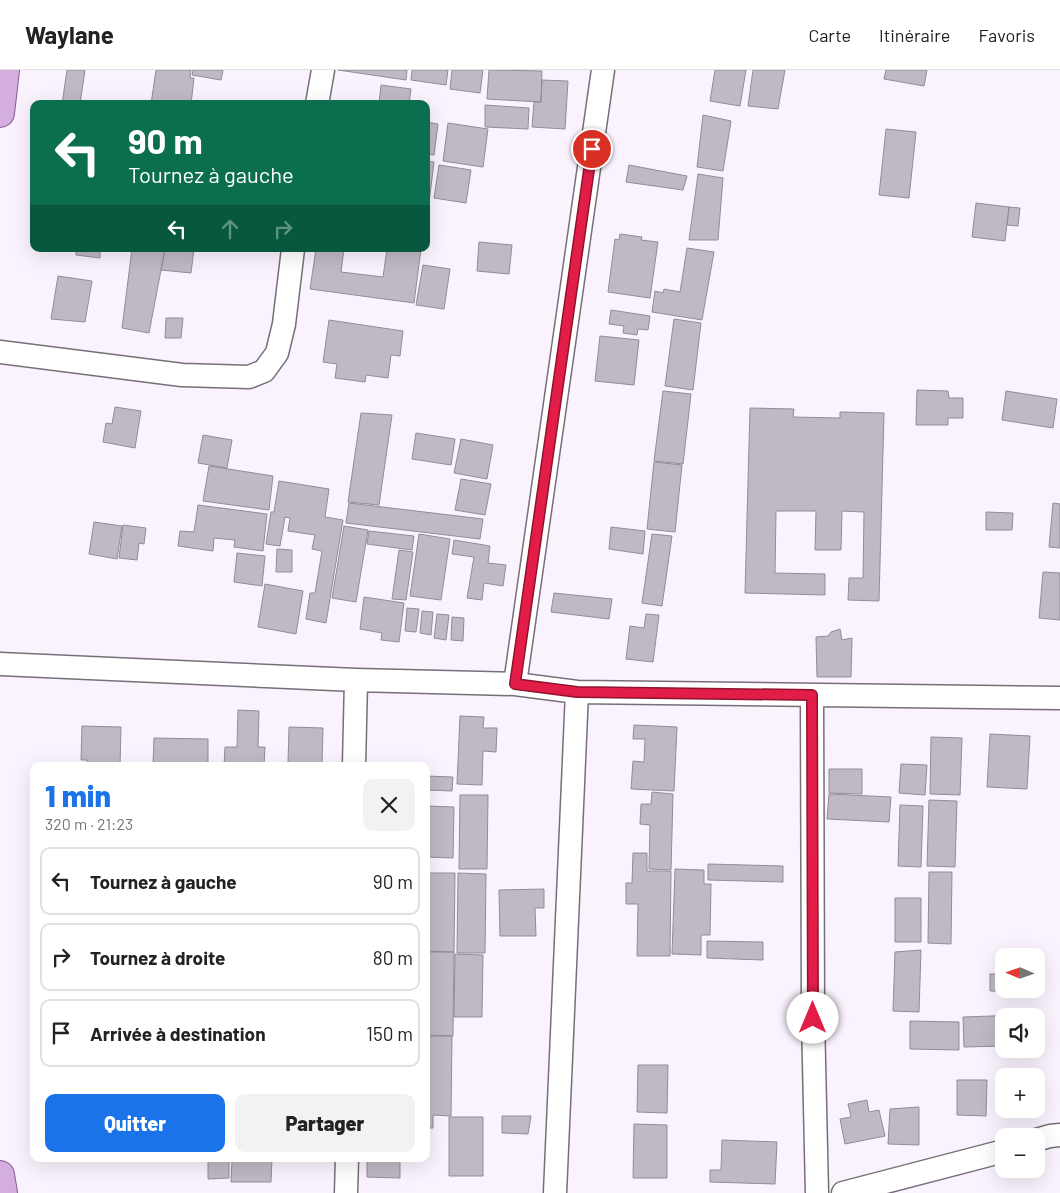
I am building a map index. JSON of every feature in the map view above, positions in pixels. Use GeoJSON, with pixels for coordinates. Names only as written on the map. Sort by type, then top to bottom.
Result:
{"type":"FeatureCollection","features":[{"type":"Feature","properties":{"kind":"main road"},"geometry":{"type":"LineString","coordinates":[[0,113],[3,80]]}},
{"type":"Feature","properties":{"kind":"main road"},"geometry":{"type":"LineString","coordinates":[[0,1175],[3,1193]]}},
{"type":"Feature","properties":{"kind":"street"},"geometry":{"type":"LineString","coordinates":[[318,100],[322,70]]}},
{"type":"Feature","properties":{"kind":"street"},"geometry":{"type":"LineString","coordinates":[[515,684],[603,70]]}},
{"type":"Feature","properties":{"kind":"street"},"geometry":{"type":"LineString","coordinates":[[0,352],[182,375],[249,377],[264,371],[277,353],[284,324],[293,252]]}},
{"type":"Feature","properties":{"kind":"street"},"geometry":{"type":"LineString","coordinates":[[0,664],[356,680],[515,684],[577,692],[1060,698]]}},
{"type":"Feature","properties":{"kind":"street"},"geometry":{"type":"LineString","coordinates":[[354,762],[356,680]]}},
{"type":"Feature","properties":{"kind":"street"},"geometry":{"type":"LineString","coordinates":[[555,1193],[577,692]]}},
{"type":"Feature","properties":{"kind":"street"},"geometry":{"type":"LineString","coordinates":[[812,695],[813,1008],[817,1193]]}},
{"type":"Feature","properties":{"kind":"street"},"geometry":{"type":"LineString","coordinates":[[1045,1137],[1060,1135]]}},
{"type":"Feature","properties":{"kind":"street"},"geometry":{"type":"LineString","coordinates":[[843,1193],[995,1153]]}},
{"type":"Feature","properties":{"kind":"street"},"geometry":{"type":"LineString","coordinates":[[346,1193],[347,1162]]}},
{"type":"Feature","properties":{"kind":"building"},"geometry":{"type":"Polygon","coordinates":[[[67,70],[85,70],[81,100],[63,100],[67,70]]]}},
{"type":"Feature","properties":{"kind":"building"},"geometry":{"type":"Polygon","coordinates":[[[156,70],[191,70],[190,78],[194,78],[191,100],[152,100],[156,70]]]}},
{"type":"Feature","properties":{"kind":"building"},"geometry":{"type":"Polygon","coordinates":[[[193,70],[223,70],[221,80],[192,75],[193,70]]]}},
{"type":"Feature","properties":{"kind":"building"},"geometry":{"type":"Polygon","coordinates":[[[338,70],[407,70],[406,80],[338,70]]]}},
{"type":"Feature","properties":{"kind":"building"},"geometry":{"type":"Polygon","coordinates":[[[412,70],[448,70],[446,85],[411,80],[412,70]]]}},
{"type":"Feature","properties":{"kind":"building"},"geometry":{"type":"Polygon","coordinates":[[[452,70],[483,70],[480,93],[450,89],[452,70]]]}},
{"type":"Feature","properties":{"kind":"building"},"geometry":{"type":"Polygon","coordinates":[[[489,70],[542,71],[541,102],[487,99],[489,70]]]}},
{"type":"Feature","properties":{"kind":"building"},"geometry":{"type":"Polygon","coordinates":[[[715,70],[746,70],[740,106],[710,101],[715,70]]]}},
{"type":"Feature","properties":{"kind":"building"},"geometry":{"type":"Polygon","coordinates":[[[753,70],[785,70],[778,109],[748,106],[753,70]]]}},
{"type":"Feature","properties":{"kind":"building"},"geometry":{"type":"Polygon","coordinates":[[[886,70],[927,70],[924,86],[884,79],[886,70]]]}},
{"type":"Feature","properties":{"kind":"building"},"geometry":{"type":"Polygon","coordinates":[[[542,80],[568,81],[565,129],[532,127],[534,102],[541,102],[542,80]]]}},
{"type":"Feature","properties":{"kind":"building"},"geometry":{"type":"Polygon","coordinates":[[[381,85],[411,89],[410,100],[379,100],[381,85]]]}},
{"type":"Feature","properties":{"kind":"building"},"geometry":{"type":"Polygon","coordinates":[[[485,105],[529,108],[528,129],[485,127],[485,105]]]}},
{"type":"Feature","properties":{"kind":"building"},"geometry":{"type":"Polygon","coordinates":[[[703,115],[731,121],[723,171],[697,167],[703,115]]]}},
{"type":"Feature","properties":{"kind":"building"},"geometry":{"type":"Polygon","coordinates":[[[430,123],[438,124],[434,155],[430,154],[430,123]]]}},
{"type":"Feature","properties":{"kind":"building"},"geometry":{"type":"Polygon","coordinates":[[[448,123],[488,129],[483,167],[443,161],[448,123]]]}},
{"type":"Feature","properties":{"kind":"building"},"geometry":{"type":"Polygon","coordinates":[[[886,129],[916,132],[909,198],[879,195],[886,129]]]}},
{"type":"Feature","properties":{"kind":"building"},"geometry":{"type":"Polygon","coordinates":[[[430,162],[434,162],[430,195],[430,162]]]}},
{"type":"Feature","properties":{"kind":"building"},"geometry":{"type":"Polygon","coordinates":[[[439,165],[471,170],[466,203],[434,198],[439,165]]]}},
{"type":"Feature","properties":{"kind":"building"},"geometry":{"type":"Polygon","coordinates":[[[629,165],[687,176],[683,190],[626,182],[629,165]]]}},
{"type":"Feature","properties":{"kind":"building"},"geometry":{"type":"Polygon","coordinates":[[[698,174],[723,178],[718,240],[689,240],[698,174]]]}},
{"type":"Feature","properties":{"kind":"building"},"geometry":{"type":"Polygon","coordinates":[[[976,203],[1009,207],[1005,241],[972,237],[976,203]]]}},
{"type":"Feature","properties":{"kind":"building"},"geometry":{"type":"Polygon","coordinates":[[[1009,207],[1020,208],[1018,226],[1007,225],[1009,207]]]}},
{"type":"Feature","properties":{"kind":"building"},"geometry":{"type":"Polygon","coordinates":[[[620,234],[642,237],[641,240],[658,242],[650,298],[608,292],[615,239],[619,240],[620,234]]]}},
{"type":"Feature","properties":{"kind":"building"},"geometry":{"type":"Polygon","coordinates":[[[479,242],[512,245],[509,274],[477,271],[479,242]]]}},
{"type":"Feature","properties":{"kind":"building"},"geometry":{"type":"Polygon","coordinates":[[[687,248],[714,252],[702,320],[652,312],[655,291],[663,293],[664,289],[680,292],[687,248]]]}},
{"type":"Feature","properties":{"kind":"building"},"geometry":{"type":"Polygon","coordinates":[[[76,252],[100,252],[100,258],[76,255],[76,252]]]}},
{"type":"Feature","properties":{"kind":"building"},"geometry":{"type":"Polygon","coordinates":[[[132,252],[164,252],[149,333],[122,328],[132,252]]]}},
{"type":"Feature","properties":{"kind":"building"},"geometry":{"type":"Polygon","coordinates":[[[164,252],[194,252],[191,273],[161,270],[164,252]]]}},
{"type":"Feature","properties":{"kind":"building"},"geometry":{"type":"Polygon","coordinates":[[[316,252],[344,252],[341,272],[383,277],[387,252],[421,252],[414,303],[310,289],[316,252]]]}},
{"type":"Feature","properties":{"kind":"building"},"geometry":{"type":"Polygon","coordinates":[[[423,265],[450,269],[444,309],[416,305],[423,265]]]}},
{"type":"Feature","properties":{"kind":"building"},"geometry":{"type":"Polygon","coordinates":[[[58,276],[92,281],[85,322],[51,319],[58,276]]]}},
{"type":"Feature","properties":{"kind":"building"},"geometry":{"type":"Polygon","coordinates":[[[611,310],[650,316],[648,330],[638,329],[637,335],[623,333],[624,326],[609,324],[611,310]]]}},
{"type":"Feature","properties":{"kind":"building"},"geometry":{"type":"Polygon","coordinates":[[[166,318],[183,318],[181,338],[165,338],[166,318]]]}},
{"type":"Feature","properties":{"kind":"building"},"geometry":{"type":"Polygon","coordinates":[[[674,319],[701,323],[693,390],[665,386],[674,319]]]}},
{"type":"Feature","properties":{"kind":"building"},"geometry":{"type":"Polygon","coordinates":[[[329,320],[403,331],[400,356],[391,355],[388,378],[366,375],[365,382],[335,378],[337,364],[323,362],[329,320]]]}},
{"type":"Feature","properties":{"kind":"building"},"geometry":{"type":"Polygon","coordinates":[[[600,336],[639,340],[634,385],[595,381],[600,336]]]}},
{"type":"Feature","properties":{"kind":"building"},"geometry":{"type":"Polygon","coordinates":[[[917,390],[948,391],[949,398],[963,398],[963,418],[948,418],[948,425],[916,425],[917,390]]]}},
{"type":"Feature","properties":{"kind":"building"},"geometry":{"type":"Polygon","coordinates":[[[663,391],[691,394],[683,464],[654,461],[663,391]]]}},
{"type":"Feature","properties":{"kind":"building"},"geometry":{"type":"Polygon","coordinates":[[[1006,391],[1057,399],[1053,428],[1002,420],[1006,391]]]}},
{"type":"Feature","properties":{"kind":"building"},"geometry":{"type":"Polygon","coordinates":[[[115,407],[141,411],[135,448],[103,442],[106,423],[112,424],[115,407]]]}},
{"type":"Feature","properties":{"kind":"building"},"geometry":{"type":"Polygon","coordinates":[[[750,408],[794,409],[793,417],[840,418],[840,412],[884,413],[879,601],[848,600],[849,578],[863,578],[864,512],[842,511],[841,550],[815,550],[816,511],[776,511],[775,573],[825,574],[825,595],[745,593],[750,408]]]}},
{"type":"Feature","properties":{"kind":"building"},"geometry":{"type":"Polygon","coordinates":[[[361,413],[392,415],[379,505],[348,502],[361,413]]]}},
{"type":"Feature","properties":{"kind":"building"},"geometry":{"type":"Polygon","coordinates":[[[416,433],[455,439],[451,465],[412,459],[416,433]]]}},
{"type":"Feature","properties":{"kind":"building"},"geometry":{"type":"Polygon","coordinates":[[[203,435],[232,440],[227,468],[198,463],[203,435]]]}},
{"type":"Feature","properties":{"kind":"building"},"geometry":{"type":"Polygon","coordinates":[[[461,439],[493,445],[487,479],[454,473],[461,439]]]}},
{"type":"Feature","properties":{"kind":"building"},"geometry":{"type":"Polygon","coordinates":[[[654,462],[682,465],[675,532],[647,529],[654,462]]]}},
{"type":"Feature","properties":{"kind":"building"},"geometry":{"type":"Polygon","coordinates":[[[209,466],[273,476],[269,510],[203,501],[209,466]]]}},
{"type":"Feature","properties":{"kind":"building"},"geometry":{"type":"Polygon","coordinates":[[[461,479],[491,484],[485,515],[455,510],[461,479]]]}},
{"type":"Feature","properties":{"kind":"building"},"geometry":{"type":"Polygon","coordinates":[[[279,481],[329,489],[325,517],[343,520],[326,623],[306,619],[310,593],[315,593],[322,551],[312,549],[315,535],[288,531],[290,518],[285,517],[280,546],[266,544],[271,512],[274,512],[279,481]]]}},
{"type":"Feature","properties":{"kind":"building"},"geometry":{"type":"Polygon","coordinates":[[[349,503],[483,519],[480,539],[346,523],[349,503]]]}},
{"type":"Feature","properties":{"kind":"building"},"geometry":{"type":"Polygon","coordinates":[[[1053,503],[1060,504],[1060,548],[1049,547],[1053,503]]]}},
{"type":"Feature","properties":{"kind":"building"},"geometry":{"type":"Polygon","coordinates":[[[198,505],[267,514],[263,551],[234,547],[235,540],[214,538],[213,551],[178,546],[180,531],[194,532],[198,505]]]}},
{"type":"Feature","properties":{"kind":"building"},"geometry":{"type":"Polygon","coordinates":[[[986,512],[1013,513],[1012,530],[986,530],[986,512]]]}},
{"type":"Feature","properties":{"kind":"building"},"geometry":{"type":"Polygon","coordinates":[[[94,522],[122,526],[117,559],[89,554],[94,522]]]}},
{"type":"Feature","properties":{"kind":"building"},"geometry":{"type":"Polygon","coordinates":[[[123,525],[146,528],[144,544],[139,543],[137,560],[119,558],[123,525]]]}},
{"type":"Feature","properties":{"kind":"building"},"geometry":{"type":"Polygon","coordinates":[[[344,526],[368,530],[356,602],[332,598],[344,526]]]}},
{"type":"Feature","properties":{"kind":"building"},"geometry":{"type":"Polygon","coordinates":[[[611,527],[645,531],[643,554],[609,549],[611,527]]]}},
{"type":"Feature","properties":{"kind":"building"},"geometry":{"type":"Polygon","coordinates":[[[369,531],[414,536],[412,550],[367,544],[369,531]]]}},
{"type":"Feature","properties":{"kind":"building"},"geometry":{"type":"Polygon","coordinates":[[[419,534],[450,539],[441,600],[410,596],[419,534]]]}},
{"type":"Feature","properties":{"kind":"building"},"geometry":{"type":"Polygon","coordinates":[[[652,534],[672,536],[662,606],[642,603],[652,534]]]}},
{"type":"Feature","properties":{"kind":"building"},"geometry":{"type":"Polygon","coordinates":[[[454,540],[490,546],[488,563],[506,565],[503,586],[484,583],[482,600],[467,598],[474,557],[452,554],[454,540]]]}},
{"type":"Feature","properties":{"kind":"building"},"geometry":{"type":"Polygon","coordinates":[[[277,549],[292,550],[292,572],[276,572],[277,549]]]}},
{"type":"Feature","properties":{"kind":"building"},"geometry":{"type":"Polygon","coordinates":[[[399,550],[413,552],[406,600],[392,599],[399,550]]]}},
{"type":"Feature","properties":{"kind":"building"},"geometry":{"type":"Polygon","coordinates":[[[237,553],[265,556],[262,586],[234,582],[237,553]]]}},
{"type":"Feature","properties":{"kind":"building"},"geometry":{"type":"Polygon","coordinates":[[[1043,572],[1060,573],[1060,620],[1039,618],[1043,572]]]}},
{"type":"Feature","properties":{"kind":"building"},"geometry":{"type":"Polygon","coordinates":[[[265,584],[303,591],[296,634],[258,627],[265,584]]]}},
{"type":"Feature","properties":{"kind":"building"},"geometry":{"type":"Polygon","coordinates":[[[554,593],[612,599],[609,619],[551,612],[554,593]]]}},
{"type":"Feature","properties":{"kind":"building"},"geometry":{"type":"Polygon","coordinates":[[[364,597],[404,603],[399,642],[381,640],[382,633],[360,629],[364,597]]]}},
{"type":"Feature","properties":{"kind":"building"},"geometry":{"type":"Polygon","coordinates":[[[407,608],[419,609],[416,632],[405,631],[407,608]]]}},
{"type":"Feature","properties":{"kind":"building"},"geometry":{"type":"Polygon","coordinates":[[[422,611],[433,612],[431,635],[420,633],[422,611]]]}},
{"type":"Feature","properties":{"kind":"building"},"geometry":{"type":"Polygon","coordinates":[[[437,614],[449,615],[446,640],[434,638],[437,614]]]}},
{"type":"Feature","properties":{"kind":"building"},"geometry":{"type":"Polygon","coordinates":[[[646,614],[659,615],[653,662],[626,659],[630,626],[644,628],[646,614]]]}},
{"type":"Feature","properties":{"kind":"building"},"geometry":{"type":"Polygon","coordinates":[[[452,617],[464,618],[463,641],[451,640],[452,617]]]}},
{"type":"Feature","properties":{"kind":"building"},"geometry":{"type":"Polygon","coordinates":[[[840,629],[842,640],[852,638],[851,677],[817,677],[816,637],[828,636],[831,632],[840,629]]]}},
{"type":"Feature","properties":{"kind":"building"},"geometry":{"type":"Polygon","coordinates":[[[238,710],[259,711],[258,747],[265,747],[264,762],[224,762],[225,747],[237,747],[238,710]]]}},
{"type":"Feature","properties":{"kind":"building"},"geometry":{"type":"Polygon","coordinates":[[[460,716],[484,717],[483,728],[497,728],[496,752],[483,751],[482,785],[457,784],[460,716]]]}},
{"type":"Feature","properties":{"kind":"building"},"geometry":{"type":"Polygon","coordinates":[[[634,725],[677,727],[674,791],[631,789],[633,761],[644,762],[645,739],[633,739],[634,725]]]}},
{"type":"Feature","properties":{"kind":"building"},"geometry":{"type":"Polygon","coordinates":[[[82,726],[121,727],[120,762],[87,762],[87,760],[81,760],[82,726]]]}},
{"type":"Feature","properties":{"kind":"building"},"geometry":{"type":"Polygon","coordinates":[[[289,727],[323,728],[322,762],[288,762],[289,727]]]}},
{"type":"Feature","properties":{"kind":"building"},"geometry":{"type":"Polygon","coordinates":[[[990,734],[1030,736],[1027,789],[987,787],[990,734]]]}},
{"type":"Feature","properties":{"kind":"building"},"geometry":{"type":"Polygon","coordinates":[[[931,737],[962,738],[960,795],[930,794],[931,737]]]}},
{"type":"Feature","properties":{"kind":"building"},"geometry":{"type":"Polygon","coordinates":[[[154,738],[208,739],[208,762],[153,762],[154,738]]]}},
{"type":"Feature","properties":{"kind":"building"},"geometry":{"type":"Polygon","coordinates":[[[901,764],[927,765],[925,795],[899,793],[901,764]]]}},
{"type":"Feature","properties":{"kind":"building"},"geometry":{"type":"Polygon","coordinates":[[[829,769],[862,769],[862,794],[829,793],[829,769]]]}},
{"type":"Feature","properties":{"kind":"building"},"geometry":{"type":"Polygon","coordinates":[[[430,776],[453,777],[452,791],[430,790],[430,776]]]}},
{"type":"Feature","properties":{"kind":"building"},"geometry":{"type":"Polygon","coordinates":[[[652,792],[673,794],[671,870],[649,869],[650,825],[640,824],[641,804],[651,804],[652,792]]]}},
{"type":"Feature","properties":{"kind":"building"},"geometry":{"type":"Polygon","coordinates":[[[829,794],[891,797],[889,822],[827,819],[829,794]]]}},
{"type":"Feature","properties":{"kind":"building"},"geometry":{"type":"Polygon","coordinates":[[[460,795],[488,795],[487,869],[459,869],[460,795]]]}},
{"type":"Feature","properties":{"kind":"building"},"geometry":{"type":"Polygon","coordinates":[[[929,800],[957,801],[955,867],[927,866],[929,800]]]}},
{"type":"Feature","properties":{"kind":"building"},"geometry":{"type":"Polygon","coordinates":[[[900,805],[923,806],[921,867],[898,866],[900,805]]]}},
{"type":"Feature","properties":{"kind":"building"},"geometry":{"type":"Polygon","coordinates":[[[430,806],[454,807],[453,858],[430,857],[430,806]]]}},
{"type":"Feature","properties":{"kind":"building"},"geometry":{"type":"Polygon","coordinates":[[[633,853],[647,853],[647,871],[671,871],[670,956],[637,956],[638,904],[626,904],[626,883],[632,883],[633,853]]]}},
{"type":"Feature","properties":{"kind":"building"},"geometry":{"type":"Polygon","coordinates":[[[708,864],[783,866],[783,882],[708,880],[708,864]]]}},
{"type":"Feature","properties":{"kind":"building"},"geometry":{"type":"Polygon","coordinates":[[[675,869],[704,870],[704,884],[711,884],[710,935],[701,935],[701,955],[672,954],[675,869]]]}},
{"type":"Feature","properties":{"kind":"building"},"geometry":{"type":"Polygon","coordinates":[[[929,872],[952,872],[951,944],[928,943],[929,872]]]}},
{"type":"Feature","properties":{"kind":"building"},"geometry":{"type":"Polygon","coordinates":[[[430,873],[455,873],[454,952],[430,951],[430,873]]]}},
{"type":"Feature","properties":{"kind":"building"},"geometry":{"type":"Polygon","coordinates":[[[458,873],[486,874],[485,953],[457,953],[458,873]]]}},
{"type":"Feature","properties":{"kind":"building"},"geometry":{"type":"Polygon","coordinates":[[[544,889],[544,908],[535,908],[536,936],[500,936],[499,890],[544,889]]]}},
{"type":"Feature","properties":{"kind":"building"},"geometry":{"type":"Polygon","coordinates":[[[895,898],[921,898],[921,942],[895,942],[895,898]]]}},
{"type":"Feature","properties":{"kind":"building"},"geometry":{"type":"Polygon","coordinates":[[[707,941],[763,942],[763,960],[707,958],[707,941]]]}},
{"type":"Feature","properties":{"kind":"building"},"geometry":{"type":"Polygon","coordinates":[[[921,950],[919,1012],[893,1011],[895,952],[921,950]]]}},
{"type":"Feature","properties":{"kind":"building"},"geometry":{"type":"Polygon","coordinates":[[[430,952],[454,952],[453,1036],[430,1035],[430,952]]]}},
{"type":"Feature","properties":{"kind":"building"},"geometry":{"type":"Polygon","coordinates":[[[455,954],[483,955],[482,1017],[454,1017],[455,954]]]}},
{"type":"Feature","properties":{"kind":"building"},"geometry":{"type":"Polygon","coordinates":[[[990,974],[995,974],[995,991],[990,991],[990,974]]]}},
{"type":"Feature","properties":{"kind":"building"},"geometry":{"type":"Polygon","coordinates":[[[995,1016],[995,1046],[964,1047],[963,1017],[995,1016]]]}},
{"type":"Feature","properties":{"kind":"building"},"geometry":{"type":"Polygon","coordinates":[[[910,1021],[959,1022],[959,1050],[910,1049],[910,1021]]]}},
{"type":"Feature","properties":{"kind":"building"},"geometry":{"type":"Polygon","coordinates":[[[430,1036],[452,1036],[451,1116],[433,1115],[433,1128],[430,1128],[430,1036]]]}},
{"type":"Feature","properties":{"kind":"building"},"geometry":{"type":"Polygon","coordinates":[[[638,1065],[668,1065],[667,1113],[637,1112],[638,1065]]]}},
{"type":"Feature","properties":{"kind":"building"},"geometry":{"type":"Polygon","coordinates":[[[957,1080],[987,1080],[986,1116],[957,1115],[957,1080]]]}},
{"type":"Feature","properties":{"kind":"building"},"geometry":{"type":"Polygon","coordinates":[[[867,1100],[869,1112],[879,1110],[885,1136],[845,1144],[840,1119],[851,1117],[848,1104],[867,1100]]]}},
{"type":"Feature","properties":{"kind":"building"},"geometry":{"type":"Polygon","coordinates":[[[919,1107],[919,1145],[888,1144],[890,1109],[919,1107]]]}},
{"type":"Feature","properties":{"kind":"building"},"geometry":{"type":"Polygon","coordinates":[[[502,1116],[531,1116],[528,1134],[502,1133],[502,1116]]]}},
{"type":"Feature","properties":{"kind":"building"},"geometry":{"type":"Polygon","coordinates":[[[449,1117],[483,1117],[483,1176],[449,1176],[449,1117]]]}},
{"type":"Feature","properties":{"kind":"building"},"geometry":{"type":"Polygon","coordinates":[[[634,1124],[667,1125],[667,1178],[633,1178],[634,1124]]]}},
{"type":"Feature","properties":{"kind":"building"},"geometry":{"type":"Polygon","coordinates":[[[722,1140],[777,1142],[775,1184],[710,1182],[710,1170],[721,1170],[722,1140]]]}},
{"type":"Feature","properties":{"kind":"building"},"geometry":{"type":"Polygon","coordinates":[[[208,1162],[229,1162],[229,1178],[208,1179],[208,1162]]]}},
{"type":"Feature","properties":{"kind":"building"},"geometry":{"type":"Polygon","coordinates":[[[232,1162],[272,1162],[271,1182],[231,1182],[232,1162]]]}},
{"type":"Feature","properties":{"kind":"building"},"geometry":{"type":"Polygon","coordinates":[[[367,1162],[400,1162],[400,1178],[367,1177],[367,1162]]]}},
{"type":"Feature","properties":{"kind":"route"},"geometry":{"type":"LineString","coordinates":[[592,149],[515,684],[577,692],[812,695],[813,1018]]}}]}
